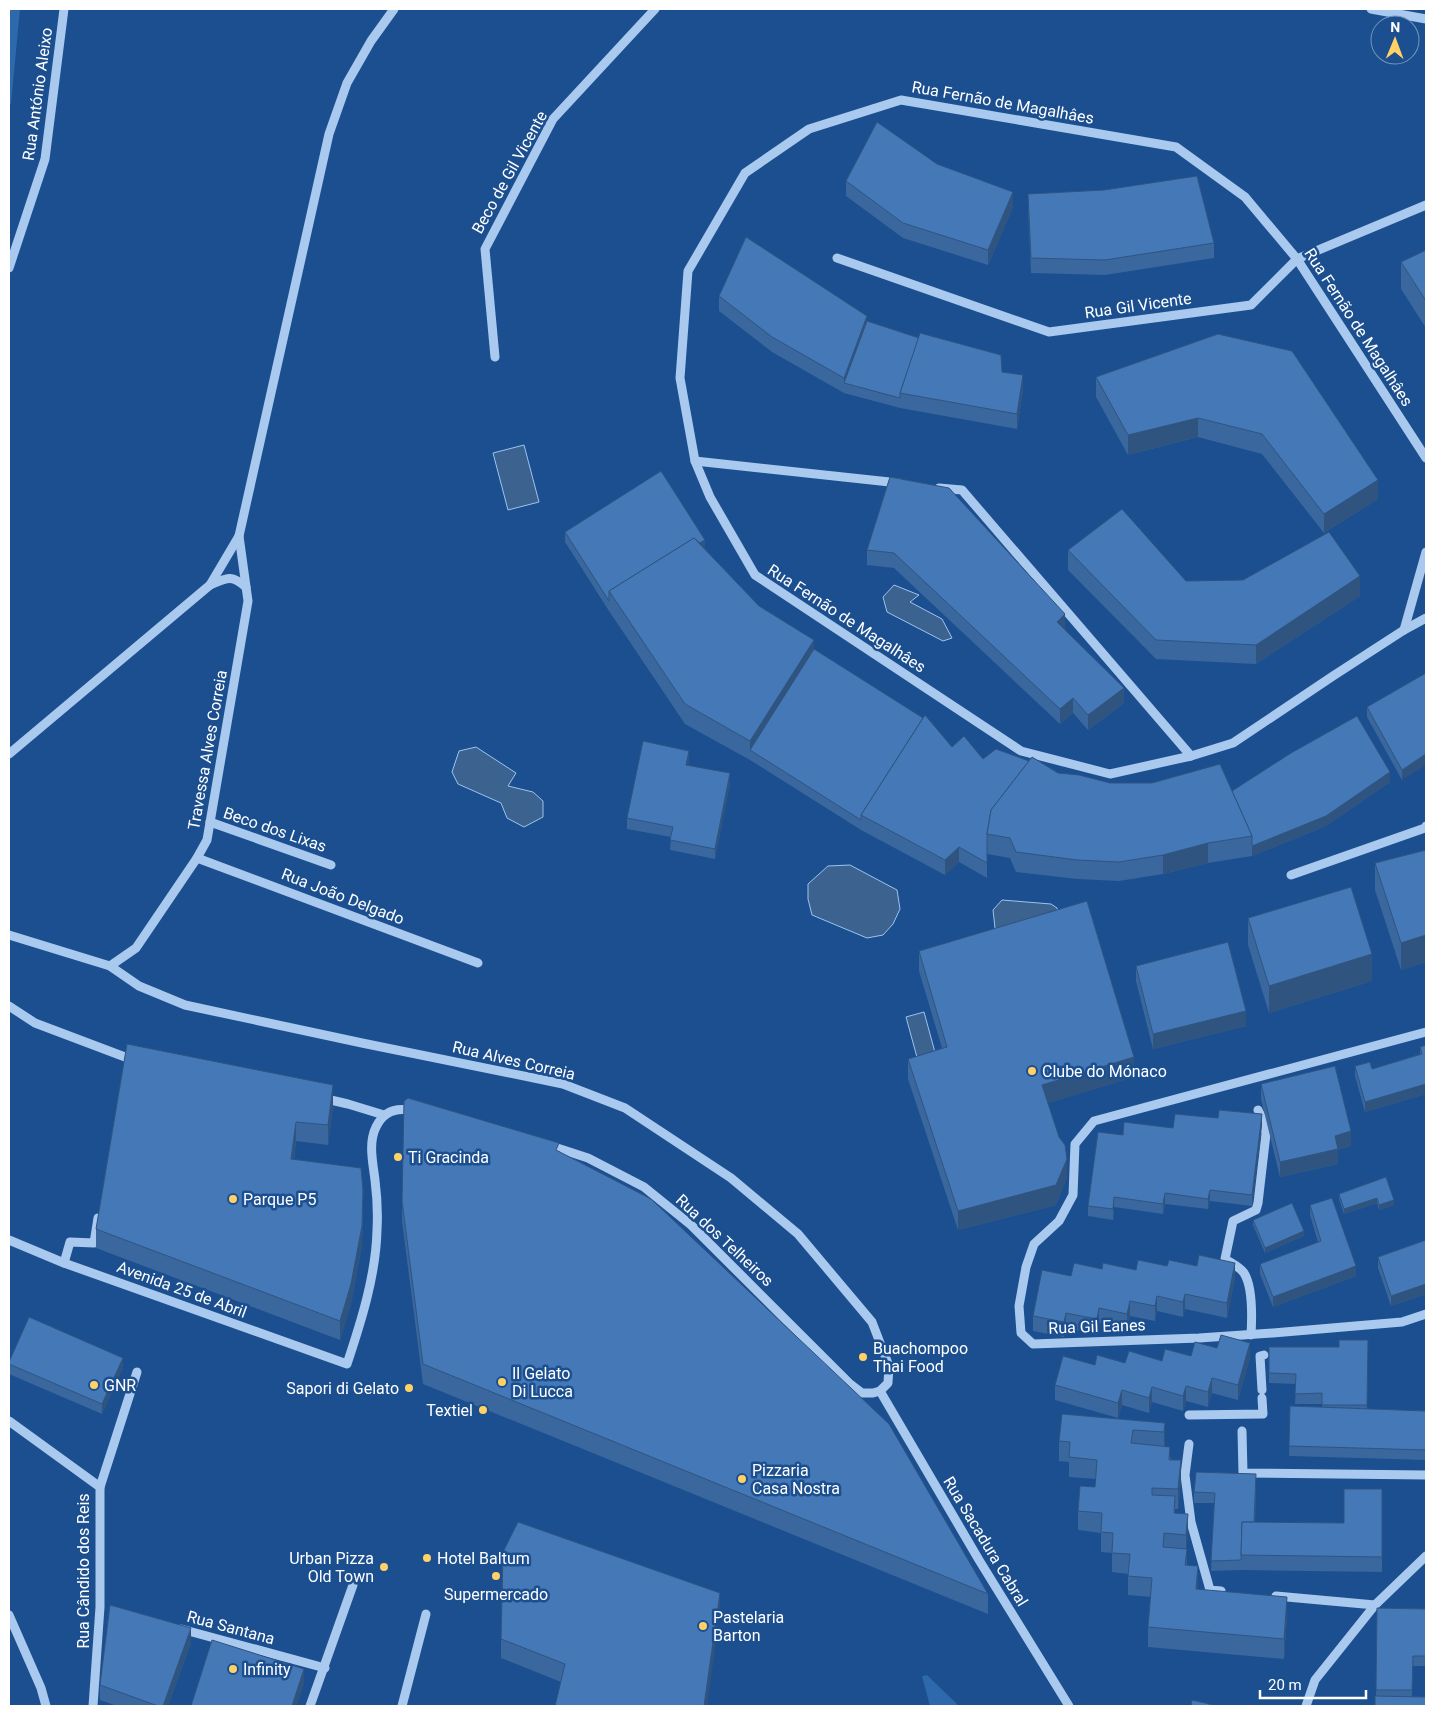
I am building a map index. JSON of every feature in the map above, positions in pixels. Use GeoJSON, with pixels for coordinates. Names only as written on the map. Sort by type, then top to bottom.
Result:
{"type":"FeatureCollection","features":[{"type":"Feature","properties":{"kind":"street","name":"Rua António Aleixo"},"geometry":{"type":"LineString","coordinates":[[9,268],[45,159],[64,9]]}},
{"type":"Feature","properties":{"kind":"street"},"geometry":{"type":"LineString","coordinates":[[9,754],[210,584],[239,536],[328,134],[347,83],[371,41],[394,9]]}},
{"type":"Feature","properties":{"kind":"street","name":"Beco de Gil Vicente"},"geometry":{"type":"LineString","coordinates":[[496,357],[485,248],[553,119],[654,9]]}},
{"type":"Feature","properties":{"kind":"street"},"geometry":{"type":"LineString","coordinates":[[1371,9],[1426,19]]}},
{"type":"Feature","properties":{"kind":"street","name":"Rua Fernão de Magalhâes"},"geometry":{"type":"LineString","coordinates":[[1426,458],[1298,259],[1245,197],[1176,147],[901,100],[809,129],[745,172],[688,271],[680,378],[695,461],[710,498],[755,575],[1021,751],[1110,774],[1191,756],[1234,743],[1404,630],[1426,618]]}},
{"type":"Feature","properties":{"kind":"street","name":"Rua Gil Vicente"},"geometry":{"type":"LineString","coordinates":[[837,258],[1049,332],[1251,305],[1298,259],[1426,205]]}},
{"type":"Feature","properties":{"kind":"street"},"geometry":{"type":"LineString","coordinates":[[695,461],[912,485]]}},
{"type":"Feature","properties":{"kind":"street"},"geometry":{"type":"LineString","coordinates":[[932,487],[962,490],[1191,756]]}},
{"type":"Feature","properties":{"kind":"street","name":"Travessa Alves Correia"},"geometry":{"type":"LineString","coordinates":[[110,966],[136,948],[208,840],[248,601],[239,536]]}},
{"type":"Feature","properties":{"kind":"street"},"geometry":{"type":"LineString","coordinates":[[1404,630],[1426,552]]}},
{"type":"Feature","properties":{"kind":"street"},"geometry":{"type":"LineString","coordinates":[[210,584],[229,577],[237,579],[246,587]]}},
{"type":"Feature","properties":{"kind":"street","name":"Beco dos Lixas"},"geometry":{"type":"LineString","coordinates":[[210,822],[331,865]]}},
{"type":"Feature","properties":{"kind":"street"},"geometry":{"type":"LineString","coordinates":[[1294,874],[1425,827]]}},
{"type":"Feature","properties":{"kind":"street","name":"Rua João Delgado"},"geometry":{"type":"LineString","coordinates":[[197,858],[478,963]]}},
{"type":"Feature","properties":{"kind":"street","name":"Rua Alves Correia"},"geometry":{"type":"LineString","coordinates":[[10,937],[110,966],[138,986],[185,1005],[563,1084],[625,1108],[731,1178],[798,1234],[872,1322],[889,1366],[888,1383],[880,1391]]}},
{"type":"Feature","properties":{"kind":"street"},"geometry":{"type":"LineString","coordinates":[[9,1006],[35,1023],[125,1057],[144,1061]]}},
{"type":"Feature","properties":{"kind":"street","name":"Rua Gil Eanes"},"geometry":{"type":"LineString","coordinates":[[1426,1032],[1094,1121],[1075,1144],[1073,1195],[1059,1221],[1034,1244],[1026,1267],[1019,1306],[1021,1333],[1033,1344],[1251,1335],[1402,1322],[1426,1314]]}},
{"type":"Feature","properties":{"kind":"street"},"geometry":{"type":"LineString","coordinates":[[123,1067],[125,1057]]}},
{"type":"Feature","properties":{"kind":"street"},"geometry":{"type":"LineString","coordinates":[[310,1096],[348,1104],[384,1115],[393,1110],[405,1109],[424,1114]]}},
{"type":"Feature","properties":{"kind":"street"},"geometry":{"type":"LineString","coordinates":[[1251,1335],[1252,1317],[1248,1284],[1244,1272],[1225,1259],[1233,1221],[1256,1210],[1258,1203],[1266,1134],[1264,1122],[1258,1110]]}},
{"type":"Feature","properties":{"kind":"street","name":"Avenida 25 de Abril"},"geometry":{"type":"LineString","coordinates":[[9,1240],[64,1263],[347,1364],[355,1340],[375,1254],[377,1207],[372,1146],[376,1127],[384,1115]]}},
{"type":"Feature","properties":{"kind":"street","name":"Rua dos Telheiros"},"geometry":{"type":"LineString","coordinates":[[539,1142],[588,1158],[644,1187],[691,1225],[849,1383],[862,1393],[873,1394],[880,1391]]}},
{"type":"Feature","properties":{"kind":"street"},"geometry":{"type":"LineString","coordinates":[[64,1263],[70,1242],[94,1243],[100,1204]]}},
{"type":"Feature","properties":{"kind":"street"},"geometry":{"type":"LineString","coordinates":[[1189,1416],[1263,1414],[1260,1356],[1264,1355]]}},
{"type":"Feature","properties":{"kind":"street"},"geometry":{"type":"LineString","coordinates":[[100,1487],[137,1372]]}},
{"type":"Feature","properties":{"kind":"street","name":"Rua Sacadura Cabral"},"geometry":{"type":"LineString","coordinates":[[880,1391],[979,1560],[1069,1706]]}},
{"type":"Feature","properties":{"kind":"street","name":"Rua Cândido dos Reis"},"geometry":{"type":"LineString","coordinates":[[9,1421],[100,1487],[105,1608],[93,1706]]}},
{"type":"Feature","properties":{"kind":"street"},"geometry":{"type":"LineString","coordinates":[[1242,1431],[1238,1473],[1426,1474]]}},
{"type":"Feature","properties":{"kind":"street"},"geometry":{"type":"LineString","coordinates":[[1189,1444],[1191,1522],[1210,1590],[1230,1592]]}},
{"type":"Feature","properties":{"kind":"street"},"geometry":{"type":"LineString","coordinates":[[1306,1706],[1315,1680],[1375,1605],[1426,1556]]}},
{"type":"Feature","properties":{"kind":"street"},"geometry":{"type":"LineString","coordinates":[[310,1706],[353,1585]]}},
{"type":"Feature","properties":{"kind":"street"},"geometry":{"type":"LineString","coordinates":[[1268,1596],[1375,1605]]}},
{"type":"Feature","properties":{"kind":"street"},"geometry":{"type":"LineString","coordinates":[[402,1706],[426,1614]]}},
{"type":"Feature","properties":{"kind":"street"},"geometry":{"type":"LineString","coordinates":[[9,1615],[41,1688],[46,1706]]}},
{"type":"Feature","properties":{"kind":"street","name":"Rua Santana"},"geometry":{"type":"LineString","coordinates":[[175,1627],[325,1668]]}},
{"type":"Feature","properties":{"kind":"shaded area"},"geometry":{"type":"Polygon","coordinates":[[[9,9],[20,9],[11,104],[9,104],[9,9]]]}},
{"type":"Feature","properties":{"kind":"shaded area"},"geometry":{"type":"Polygon","coordinates":[[[524,445],[539,502],[508,510],[493,453],[524,445]]]}},
{"type":"Feature","properties":{"kind":"shaded area"},"geometry":{"type":"Polygon","coordinates":[[[894,585],[919,595],[910,602],[942,619],[952,638],[943,641],[887,612],[883,597],[894,585]]]}},
{"type":"Feature","properties":{"kind":"shaded area"},"geometry":{"type":"Polygon","coordinates":[[[476,747],[516,773],[508,786],[533,792],[543,801],[543,817],[524,827],[507,818],[501,803],[458,784],[452,772],[459,751],[476,747]]]}},
{"type":"Feature","properties":{"kind":"shaded area"},"geometry":{"type":"Polygon","coordinates":[[[850,865],[897,890],[900,909],[893,924],[883,935],[867,938],[812,915],[808,899],[808,884],[828,866],[850,865]]]}},
{"type":"Feature","properties":{"kind":"shaded area"},"geometry":{"type":"Polygon","coordinates":[[[1002,900],[1051,904],[1057,908],[1059,915],[999,934],[995,928],[993,910],[1002,900]]]}},
{"type":"Feature","properties":{"kind":"shaded area"},"geometry":{"type":"Polygon","coordinates":[[[924,1012],[936,1056],[918,1061],[906,1017],[924,1012]]]}},
{"type":"Feature","properties":{"kind":"shaded area"},"geometry":{"type":"Polygon","coordinates":[[[927,1675],[959,1706],[930,1706],[922,1676],[927,1675]]]}},
{"type":"Feature","properties":{"kind":"building"},"geometry":{"type":"Polygon","coordinates":[[[877,122],[937,164],[1013,192],[988,250],[903,223],[846,181],[877,122]]]}},
{"type":"Feature","properties":{"kind":"building"},"geometry":{"type":"Polygon","coordinates":[[[1197,176],[1214,243],[1105,260],[1031,258],[1028,194],[1104,190],[1197,176]]]}},
{"type":"Feature","properties":{"kind":"building"},"geometry":{"type":"Polygon","coordinates":[[[746,237],[867,316],[844,378],[772,337],[719,296],[746,237]]]}},
{"type":"Feature","properties":{"kind":"building"},"geometry":{"type":"Polygon","coordinates":[[[1426,250],[1426,301],[1401,262],[1426,250]]]}},
{"type":"Feature","properties":{"kind":"building"},"geometry":{"type":"Polygon","coordinates":[[[867,321],[919,338],[900,393],[900,398],[844,383],[867,321]]]}},
{"type":"Feature","properties":{"kind":"building"},"geometry":{"type":"Polygon","coordinates":[[[920,333],[1001,355],[1002,372],[1023,375],[1017,414],[900,393],[920,333]]]}},
{"type":"Feature","properties":{"kind":"building"},"geometry":{"type":"Polygon","coordinates":[[[1218,334],[1292,351],[1378,480],[1324,514],[1262,434],[1198,418],[1128,435],[1096,377],[1218,334]]]}},
{"type":"Feature","properties":{"kind":"building"},"geometry":{"type":"Polygon","coordinates":[[[661,471],[705,540],[700,543],[694,538],[609,591],[609,601],[565,532],[661,471]]]}},
{"type":"Feature","properties":{"kind":"building"},"geometry":{"type":"Polygon","coordinates":[[[890,477],[949,488],[1065,614],[1057,622],[1124,688],[1088,715],[1073,698],[1060,709],[894,553],[867,550],[890,477]]]}},
{"type":"Feature","properties":{"kind":"building"},"geometry":{"type":"Polygon","coordinates":[[[1122,509],[1186,581],[1243,580],[1329,532],[1360,576],[1256,645],[1156,640],[1068,550],[1122,509]]]}},
{"type":"Feature","properties":{"kind":"building"},"geometry":{"type":"Polygon","coordinates":[[[694,538],[759,606],[814,640],[750,741],[685,704],[609,591],[694,538]]]}},
{"type":"Feature","properties":{"kind":"building"},"geometry":{"type":"Polygon","coordinates":[[[814,649],[923,718],[861,815],[861,820],[750,750],[814,649]]]}},
{"type":"Feature","properties":{"kind":"building"},"geometry":{"type":"Polygon","coordinates":[[[1426,673],[1426,754],[1402,770],[1367,707],[1426,673]]]}},
{"type":"Feature","properties":{"kind":"building"},"geometry":{"type":"Polygon","coordinates":[[[925,715],[952,747],[964,736],[983,759],[996,749],[1029,761],[991,810],[987,834],[987,863],[959,847],[945,860],[861,815],[925,715]]]}},
{"type":"Feature","properties":{"kind":"building"},"geometry":{"type":"Polygon","coordinates":[[[1357,716],[1390,772],[1326,816],[1252,846],[1252,836],[1232,791],[1291,753],[1357,716]]]}},
{"type":"Feature","properties":{"kind":"building"},"geometry":{"type":"Polygon","coordinates":[[[643,741],[689,751],[686,765],[730,773],[715,849],[670,840],[673,827],[627,818],[643,741]]]}},
{"type":"Feature","properties":{"kind":"building"},"geometry":{"type":"Polygon","coordinates":[[[1032,757],[1058,773],[1079,775],[1110,783],[1152,783],[1220,764],[1252,836],[1208,843],[1163,855],[1119,862],[1077,860],[1016,852],[1010,838],[987,834],[991,810],[1032,757]]]}},
{"type":"Feature","properties":{"kind":"building"},"geometry":{"type":"Polygon","coordinates":[[[1426,850],[1426,935],[1401,943],[1375,863],[1426,850]]]}},
{"type":"Feature","properties":{"kind":"building"},"geometry":{"type":"Polygon","coordinates":[[[1351,887],[1372,954],[1269,986],[1248,918],[1351,887]]]}},
{"type":"Feature","properties":{"kind":"building","name":"Clube do Mónaco"},"geometry":{"type":"Polygon","coordinates":[[[1087,901],[1134,1057],[1042,1085],[1059,1137],[1065,1145],[1067,1159],[1056,1185],[958,1211],[908,1059],[947,1047],[919,951],[1087,901]]]}},
{"type":"Feature","properties":{"kind":"building"},"geometry":{"type":"Polygon","coordinates":[[[1228,942],[1246,1011],[1153,1034],[1136,966],[1228,942]]]}},
{"type":"Feature","properties":{"kind":"building","name":"Parque P5"},"geometry":{"type":"Polygon","coordinates":[[[127,1044],[333,1085],[328,1125],[296,1122],[291,1159],[361,1168],[363,1190],[362,1226],[351,1284],[340,1321],[96,1229],[127,1044]]]}},
{"type":"Feature","properties":{"kind":"building"},"geometry":{"type":"Polygon","coordinates":[[[1426,1045],[1426,1084],[1365,1102],[1355,1066],[1370,1062],[1372,1069],[1422,1054],[1420,1047],[1426,1045]]]}},
{"type":"Feature","properties":{"kind":"building"},"geometry":{"type":"Polygon","coordinates":[[[1335,1066],[1351,1131],[1335,1136],[1338,1149],[1280,1162],[1261,1084],[1335,1066]]]}},
{"type":"Feature","properties":{"kind":"building"},"geometry":{"type":"Polygon","coordinates":[[[408,1098],[559,1143],[556,1150],[651,1199],[889,1424],[988,1594],[423,1364],[402,1201],[404,1101],[408,1098]]]}},
{"type":"Feature","properties":{"kind":"building"},"geometry":{"type":"Polygon","coordinates":[[[1219,1110],[1262,1114],[1252,1195],[1210,1190],[1208,1199],[1165,1193],[1163,1204],[1114,1197],[1113,1209],[1088,1206],[1098,1132],[1123,1135],[1124,1122],[1173,1128],[1175,1114],[1218,1118],[1219,1110]]]}},
{"type":"Feature","properties":{"kind":"building"},"geometry":{"type":"Polygon","coordinates":[[[1386,1177],[1394,1200],[1379,1205],[1377,1198],[1344,1209],[1339,1194],[1386,1177]]]}},
{"type":"Feature","properties":{"kind":"building"},"geometry":{"type":"Polygon","coordinates":[[[1332,1198],[1356,1266],[1273,1297],[1260,1264],[1321,1241],[1310,1205],[1332,1198]]]}},
{"type":"Feature","properties":{"kind":"building"},"geometry":{"type":"Polygon","coordinates":[[[1292,1203],[1304,1231],[1265,1248],[1253,1220],[1292,1203]]]}},
{"type":"Feature","properties":{"kind":"building"},"geometry":{"type":"Polygon","coordinates":[[[1426,1240],[1426,1284],[1391,1296],[1378,1257],[1426,1240]]]}},
{"type":"Feature","properties":{"kind":"building"},"geometry":{"type":"Polygon","coordinates":[[[1199,1255],[1235,1263],[1227,1303],[1185,1294],[1183,1302],[1157,1296],[1155,1306],[1130,1301],[1127,1314],[1099,1308],[1097,1319],[1066,1313],[1064,1322],[1033,1316],[1042,1270],[1071,1276],[1074,1263],[1102,1269],[1103,1263],[1136,1270],[1138,1260],[1167,1266],[1169,1260],[1197,1266],[1199,1255]]]}},
{"type":"Feature","properties":{"kind":"building"},"geometry":{"type":"Polygon","coordinates":[[[29,1317],[123,1358],[102,1404],[9,1364],[29,1317]]]}},
{"type":"Feature","properties":{"kind":"building"},"geometry":{"type":"Polygon","coordinates":[[[1221,1335],[1250,1343],[1238,1385],[1212,1378],[1208,1392],[1186,1386],[1183,1396],[1152,1387],[1149,1398],[1122,1390],[1118,1403],[1055,1385],[1063,1356],[1095,1365],[1097,1355],[1125,1363],[1129,1351],[1162,1361],[1165,1349],[1191,1356],[1195,1342],[1217,1348],[1221,1335]]]}},
{"type":"Feature","properties":{"kind":"building"},"geometry":{"type":"Polygon","coordinates":[[[1339,1340],[1368,1340],[1367,1405],[1322,1405],[1322,1393],[1295,1394],[1296,1374],[1269,1373],[1269,1347],[1339,1347],[1339,1340]]]}},
{"type":"Feature","properties":{"kind":"building"},"geometry":{"type":"Polygon","coordinates":[[[1290,1406],[1426,1411],[1426,1450],[1289,1446],[1290,1406]]]}},
{"type":"Feature","properties":{"kind":"building"},"geometry":{"type":"Polygon","coordinates":[[[1062,1414],[1165,1423],[1164,1432],[1133,1430],[1131,1443],[1170,1447],[1169,1460],[1181,1460],[1178,1489],[1152,1488],[1152,1495],[1175,1496],[1174,1513],[1188,1514],[1186,1535],[1164,1533],[1163,1547],[1187,1549],[1185,1565],[1198,1566],[1196,1589],[1287,1597],[1284,1639],[1148,1627],[1152,1578],[1128,1576],[1130,1554],[1112,1553],[1113,1533],[1101,1532],[1102,1513],[1078,1511],[1080,1486],[1095,1487],[1097,1460],[1069,1457],[1070,1442],[1059,1441],[1062,1414]]]}},
{"type":"Feature","properties":{"kind":"building"},"geometry":{"type":"Polygon","coordinates":[[[1196,1472],[1256,1474],[1254,1522],[1242,1522],[1241,1560],[1211,1561],[1215,1493],[1194,1492],[1196,1472]]]}},
{"type":"Feature","properties":{"kind":"building"},"geometry":{"type":"Polygon","coordinates":[[[1344,1489],[1382,1489],[1382,1557],[1241,1555],[1242,1522],[1344,1523],[1344,1489]]]}},
{"type":"Feature","properties":{"kind":"building"},"geometry":{"type":"Polygon","coordinates":[[[518,1522],[720,1593],[704,1706],[555,1706],[565,1664],[501,1639],[503,1552],[518,1522]]]}},
{"type":"Feature","properties":{"kind":"building"},"geometry":{"type":"Polygon","coordinates":[[[110,1605],[191,1628],[163,1706],[158,1706],[100,1685],[110,1605]]]}},
{"type":"Feature","properties":{"kind":"building"},"geometry":{"type":"Polygon","coordinates":[[[1377,1608],[1426,1609],[1426,1656],[1413,1656],[1412,1690],[1376,1690],[1377,1608]]]}},
{"type":"Feature","properties":{"kind":"building","name":"Infinity"},"geometry":{"type":"Polygon","coordinates":[[[212,1640],[304,1669],[292,1706],[191,1706],[212,1640]]]}},
{"type":"Feature","properties":{"kind":"building"},"geometry":{"type":"Polygon","coordinates":[[[1375,1696],[1426,1697],[1426,1706],[1375,1706],[1375,1696]]]}},
{"type":"Feature","properties":{"kind":"building"},"geometry":{"type":"Polygon","coordinates":[[[1192,1700],[1218,1706],[1191,1706],[1192,1700]]]}},
{"type":"Feature","properties":{"kind":"place","name":"Clube do Mónaco"},"geometry":{"type":"Point","coordinates":[1032,1071]}},
{"type":"Feature","properties":{"kind":"place","name":"Ti Gracinda"},"geometry":{"type":"Point","coordinates":[398,1157]}},
{"type":"Feature","properties":{"kind":"place","name":"Parque P5"},"geometry":{"type":"Point","coordinates":[233,1199]}},
{"type":"Feature","properties":{"kind":"place","name":"Buachompoo Thai Food"},"geometry":{"type":"Point","coordinates":[863,1357]}},
{"type":"Feature","properties":{"kind":"place","name":"Il Gelato Di Lucca"},"geometry":{"type":"Point","coordinates":[502,1382]}},
{"type":"Feature","properties":{"kind":"place","name":"GNR"},"geometry":{"type":"Point","coordinates":[94,1385]}},
{"type":"Feature","properties":{"kind":"place","name":"Sapori di Gelato"},"geometry":{"type":"Point","coordinates":[409,1388]}},
{"type":"Feature","properties":{"kind":"place","name":"Textiel"},"geometry":{"type":"Point","coordinates":[483,1410]}},
{"type":"Feature","properties":{"kind":"place","name":"Pizzaria Casa Nostra"},"geometry":{"type":"Point","coordinates":[742,1479]}},
{"type":"Feature","properties":{"kind":"place","name":"Hotel Baltum"},"geometry":{"type":"Point","coordinates":[427,1558]}},
{"type":"Feature","properties":{"kind":"place","name":"Urban Pizza Old Town"},"geometry":{"type":"Point","coordinates":[384,1567]}},
{"type":"Feature","properties":{"kind":"place","name":"Supermercado"},"geometry":{"type":"Point","coordinates":[496,1576]}},
{"type":"Feature","properties":{"kind":"place","name":"Pastelaria Barton"},"geometry":{"type":"Point","coordinates":[703,1626]}},
{"type":"Feature","properties":{"kind":"place","name":"Infinity"},"geometry":{"type":"Point","coordinates":[233,1669]}}]}
